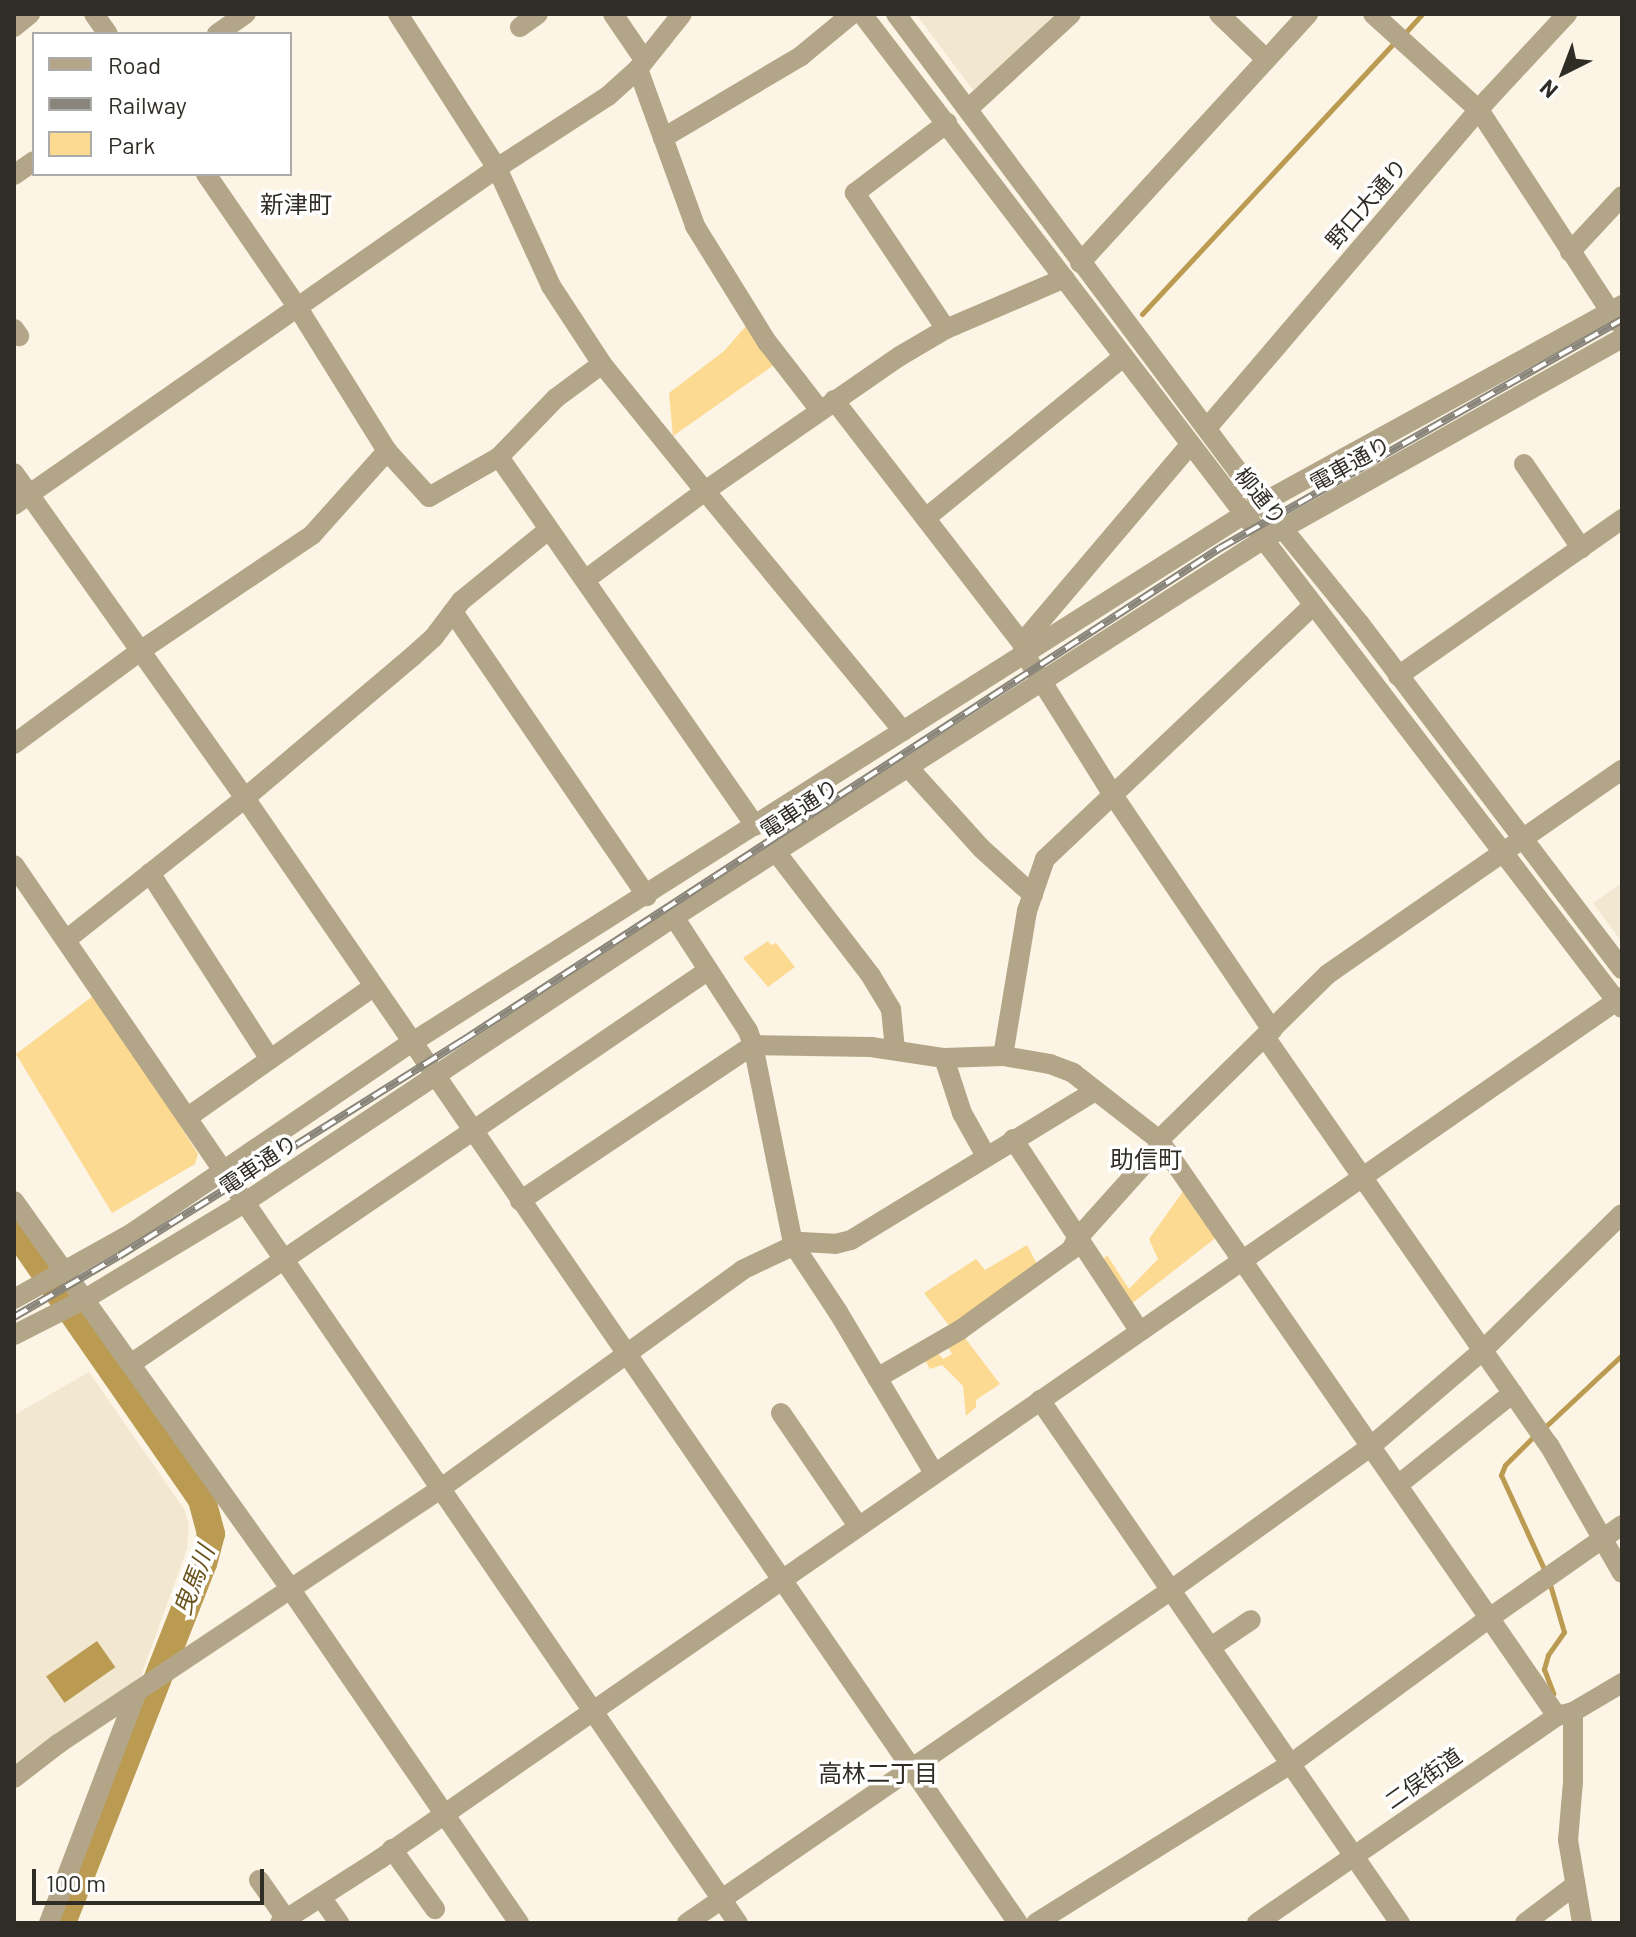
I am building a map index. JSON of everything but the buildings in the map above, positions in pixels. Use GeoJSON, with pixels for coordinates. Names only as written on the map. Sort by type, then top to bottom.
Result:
{"type":"FeatureCollection","features":[{"type":"Feature","properties":{"kind":"street"},"geometry":{"type":"LineString","coordinates":[[14,27],[30,14]]}},
{"type":"Feature","properties":{"kind":"street"},"geometry":{"type":"LineString","coordinates":[[94,14],[107,32]]}},
{"type":"Feature","properties":{"kind":"street"},"geometry":{"type":"LineString","coordinates":[[398,14],[497,168],[551,286],[602,364],[903,731]]}},
{"type":"Feature","properties":{"kind":"street"},"geometry":{"type":"LineString","coordinates":[[520,27],[538,14]]}},
{"type":"Feature","properties":{"kind":"street"},"geometry":{"type":"LineString","coordinates":[[613,14],[640,64],[695,226],[767,342],[927,517],[1023,648],[1113,795],[1362,1178],[1539,1432],[1622,1573]]}},
{"type":"Feature","properties":{"kind":"street"},"geometry":{"type":"LineString","coordinates":[[22,500],[497,168],[608,96],[682,14]]}},
{"type":"Feature","properties":{"kind":"street"},"geometry":{"type":"LineString","coordinates":[[663,138],[801,56],[852,14]]}},
{"type":"Feature","properties":{"kind":"street","name":"柳通り"},"geometry":{"type":"LineString","coordinates":[[862,14],[1065,278],[1189,446],[1254,509],[1283,528],[1622,969]]}},
{"type":"Feature","properties":{"kind":"street","name":"柳通り"},"geometry":{"type":"LineString","coordinates":[[896,14],[1080,263],[1207,428],[1254,509],[1264,539],[1620,1002]]}},
{"type":"Feature","properties":{"kind":"street"},"geometry":{"type":"LineString","coordinates":[[968,109],[1071,14]]}},
{"type":"Feature","properties":{"kind":"street"},"geometry":{"type":"LineString","coordinates":[[1219,14],[1266,59]]}},
{"type":"Feature","properties":{"kind":"street"},"geometry":{"type":"LineString","coordinates":[[1080,263],[1308,14]]}},
{"type":"Feature","properties":{"kind":"street"},"geometry":{"type":"LineString","coordinates":[[1373,14],[1479,110],[1570,252],[1616,308],[1622,329]]}},
{"type":"Feature","properties":{"kind":"street","name":"野口大通り"},"geometry":{"type":"LineString","coordinates":[[1207,428],[1479,110],[1567,14]]}},
{"type":"Feature","properties":{"kind":"street"},"geometry":{"type":"LineString","coordinates":[[220,32],[243,15]]}},
{"type":"Feature","properties":{"kind":"street"},"geometry":{"type":"LineString","coordinates":[[946,329],[855,193],[947,123]]}},
{"type":"Feature","properties":{"kind":"street"},"geometry":{"type":"LineString","coordinates":[[14,175],[32,162]]}},
{"type":"Feature","properties":{"kind":"street"},"geometry":{"type":"LineString","coordinates":[[207,176],[298,308],[387,451],[429,497],[499,457],[556,398],[602,364]]}},
{"type":"Feature","properties":{"kind":"street"},"geometry":{"type":"LineString","coordinates":[[1570,252],[1622,196]]}},
{"type":"Feature","properties":{"kind":"street"},"geometry":{"type":"LineString","coordinates":[[585,580],[826,404],[946,329],[1065,278]]}},
{"type":"Feature","properties":{"kind":"street","name":"電車通り"},"geometry":{"type":"LineString","coordinates":[[14,1299],[132,1233],[411,1043],[903,731],[1023,648],[1254,509],[1616,308]]}},
{"type":"Feature","properties":{"kind":"street","name":"電車通り"},"geometry":{"type":"LineString","coordinates":[[14,1335],[82,1301],[244,1203],[674,917],[1264,539],[1622,338]]}},
{"type":"Feature","properties":{"kind":"street"},"geometry":{"type":"LineString","coordinates":[[927,517],[1122,358]]}},
{"type":"Feature","properties":{"kind":"street"},"geometry":{"type":"LineString","coordinates":[[1023,648],[1189,446]]}},
{"type":"Feature","properties":{"kind":"street"},"geometry":{"type":"LineString","coordinates":[[14,744],[140,651],[312,535],[387,451]]}},
{"type":"Feature","properties":{"kind":"street"},"geometry":{"type":"LineString","coordinates":[[499,457],[755,826]]}},
{"type":"Feature","properties":{"kind":"street"},"geometry":{"type":"LineString","coordinates":[[1524,464],[1581,548]]}},
{"type":"Feature","properties":{"kind":"street"},"geometry":{"type":"LineString","coordinates":[[14,473],[22,500],[140,651],[245,798],[433,1076],[1018,1923]]}},
{"type":"Feature","properties":{"kind":"street"},"geometry":{"type":"LineString","coordinates":[[1398,676],[1622,519]]}},
{"type":"Feature","properties":{"kind":"street"},"geometry":{"type":"LineString","coordinates":[[66,940],[245,798],[413,656],[434,637],[461,601],[548,530]]}},
{"type":"Feature","properties":{"kind":"street"},"geometry":{"type":"LineString","coordinates":[[1003,1056],[1033,895],[1045,859],[1314,605]]}},
{"type":"Feature","properties":{"kind":"street"},"geometry":{"type":"LineString","coordinates":[[453,612],[647,896]]}},
{"type":"Feature","properties":{"kind":"street"},"geometry":{"type":"LineString","coordinates":[[907,766],[981,848],[1033,895]]}},
{"type":"Feature","properties":{"kind":"street"},"geometry":{"type":"LineString","coordinates":[[877,1378],[960,1330],[1071,1250],[1076,1240],[1160,1142],[1328,974],[1622,770]]}},
{"type":"Feature","properties":{"kind":"street"},"geometry":{"type":"LineString","coordinates":[[776,852],[871,976],[891,1009],[895,1050]]}},
{"type":"Feature","properties":{"kind":"street"},"geometry":{"type":"LineString","coordinates":[[14,865],[738,1923]]}},
{"type":"Feature","properties":{"kind":"street"},"geometry":{"type":"LineString","coordinates":[[150,873],[270,1059]]}},
{"type":"Feature","properties":{"kind":"street"},"geometry":{"type":"LineString","coordinates":[[674,917],[748,1031],[793,1244],[934,1473]]}},
{"type":"Feature","properties":{"kind":"street"},"geometry":{"type":"LineString","coordinates":[[132,1363],[707,971]]}},
{"type":"Feature","properties":{"kind":"street"},"geometry":{"type":"LineString","coordinates":[[188,1117],[373,987]]}},
{"type":"Feature","properties":{"kind":"street"},"geometry":{"type":"LineString","coordinates":[[259,1880],[283,1921],[321,1897],[1240,1259],[1620,1002]]}},
{"type":"Feature","properties":{"kind":"street"},"geometry":{"type":"LineString","coordinates":[[520,1201],[753,1045],[895,1050],[944,1058],[1003,1056],[1050,1064],[1073,1073],[1160,1142],[1488,1619],[1565,1714],[1573,1782],[1568,1840],[1569,1888],[1582,1923]]}},
{"type":"Feature","properties":{"kind":"street"},"geometry":{"type":"LineString","coordinates":[[944,1058],[962,1113],[986,1156]]}},
{"type":"Feature","properties":{"kind":"street"},"geometry":{"type":"LineString","coordinates":[[14,1778],[58,1744],[175,1669],[440,1489],[742,1270],[793,1244],[835,1244],[851,1240],[1095,1091]]}},
{"type":"Feature","properties":{"kind":"street"},"geometry":{"type":"LineString","coordinates":[[1013,1139],[1076,1240],[1139,1330]]}},
{"type":"Feature","properties":{"kind":"street"},"geometry":{"type":"LineString","coordinates":[[14,1201],[54,1277],[82,1301],[132,1363],[519,1923]]}},
{"type":"Feature","properties":{"kind":"street"},"geometry":{"type":"LineString","coordinates":[[687,1923],[1171,1590],[1370,1447],[1483,1350],[1622,1214]]}},
{"type":"Feature","properties":{"kind":"street"},"geometry":{"type":"LineString","coordinates":[[1398,1485],[1513,1393]]}},
{"type":"Feature","properties":{"kind":"street"},"geometry":{"type":"LineString","coordinates":[[1040,1400],[1400,1923]]}},
{"type":"Feature","properties":{"kind":"street"},"geometry":{"type":"LineString","coordinates":[[781,1413],[858,1526]]}},
{"type":"Feature","properties":{"kind":"street"},"geometry":{"type":"LineString","coordinates":[[1036,1923],[1292,1763],[1622,1525]]}},
{"type":"Feature","properties":{"kind":"street"},"geometry":{"type":"LineString","coordinates":[[1211,1647],[1251,1620]]}},
{"type":"Feature","properties":{"kind":"street","name":"二俣街道"},"geometry":{"type":"LineString","coordinates":[[1257,1923],[1565,1714],[1622,1683]]}},
{"type":"Feature","properties":{"kind":"street"},"geometry":{"type":"LineString","coordinates":[[49,1923],[139,1692]]}},
{"type":"Feature","properties":{"kind":"street"},"geometry":{"type":"LineString","coordinates":[[392,1849],[435,1909]]}},
{"type":"Feature","properties":{"kind":"street"},"geometry":{"type":"LineString","coordinates":[[1525,1923],[1569,1888]]}},
{"type":"Feature","properties":{"kind":"street"},"geometry":{"type":"LineString","coordinates":[[321,1897],[339,1923]]}},
{"type":"Feature","properties":{"kind":"shaded area"},"geometry":{"type":"Polygon","coordinates":[[[916,14],[1061,14],[1040,38],[973,90],[916,14]]]}},
{"type":"Feature","properties":{"kind":"shaded area"},"geometry":{"type":"Polygon","coordinates":[[[1622,883],[1622,942],[1593,903],[1622,883]]]}},
{"type":"Feature","properties":{"kind":"shaded area"},"geometry":{"type":"Polygon","coordinates":[[[89,1372],[184,1509],[189,1524],[187,1549],[141,1676],[14,1767],[14,1415],[89,1372]]]}},
{"type":"Feature","properties":{"kind":"shaded area"},"geometry":{"type":"Polygon","coordinates":[[[97,1641],[115,1667],[65,1703],[46,1677],[97,1641]]]}},
{"type":"Feature","properties":{"kind":"green space"},"geometry":{"type":"Polygon","coordinates":[[[747,325],[774,365],[673,436],[669,393],[724,351],[747,325]]]}},
{"type":"Feature","properties":{"kind":"green space"},"geometry":{"type":"Polygon","coordinates":[[[768,941],[771,945],[776,943],[795,967],[768,987],[743,958],[768,941]]]}},
{"type":"Feature","properties":{"kind":"green space"},"geometry":{"type":"Polygon","coordinates":[[[97,993],[198,1154],[195,1164],[112,1213],[16,1054],[97,993]]]}},
{"type":"Feature","properties":{"kind":"green space"},"geometry":{"type":"Polygon","coordinates":[[[1184,1190],[1218,1236],[1130,1305],[1101,1262],[1107,1255],[1129,1289],[1158,1259],[1149,1239],[1184,1190]]]}},
{"type":"Feature","properties":{"kind":"green space"},"geometry":{"type":"Polygon","coordinates":[[[1027,1245],[1040,1270],[951,1328],[924,1293],[976,1259],[985,1270],[1027,1245]]]}},
{"type":"Feature","properties":{"kind":"green space"},"geometry":{"type":"Polygon","coordinates":[[[962,1334],[1000,1384],[976,1400],[976,1407],[966,1416],[963,1386],[942,1365],[930,1369],[922,1355],[936,1351],[943,1359],[952,1354],[946,1343],[962,1334]]]}},
{"type":"Feature","properties":{"kind":"waterway"},"geometry":{"type":"LineString","coordinates":[[1405,33],[1422,14]]}},
{"type":"Feature","properties":{"kind":"waterway"},"geometry":{"type":"LineString","coordinates":[[1142,314],[1397,40]]}},
{"type":"Feature","properties":{"kind":"waterway","name":"曳馬川"},"geometry":{"type":"LineString","coordinates":[[14,1228],[202,1500],[211,1534],[203,1563],[62,1923]]}},
{"type":"Feature","properties":{"kind":"waterway"},"geometry":{"type":"LineString","coordinates":[[1545,1427],[1622,1355]]}},
{"type":"Feature","properties":{"kind":"waterway"},"geometry":{"type":"LineString","coordinates":[[1537,1433],[1505,1465],[1501,1475],[1545,1571]]}},
{"type":"Feature","properties":{"kind":"waterway"},"geometry":{"type":"LineString","coordinates":[[1549,1581],[1564,1632],[1548,1655],[1544,1669],[1553,1693]]}},
{"type":"Feature","properties":{"kind":"railway"},"geometry":{"type":"LineString","coordinates":[[14,1317],[119,1256],[462,1041],[1220,548],[1622,320]]}},
{"type":"Feature","properties":{"kind":"district","name":"新津町"},"geometry":{"type":"Point","coordinates":[296,204]}},
{"type":"Feature","properties":{"kind":"district","name":"助信町"},"geometry":{"type":"Point","coordinates":[1146,1159]}},
{"type":"Feature","properties":{"kind":"district","name":"高林二丁目"},"geometry":{"type":"Point","coordinates":[878,1773]}}]}
